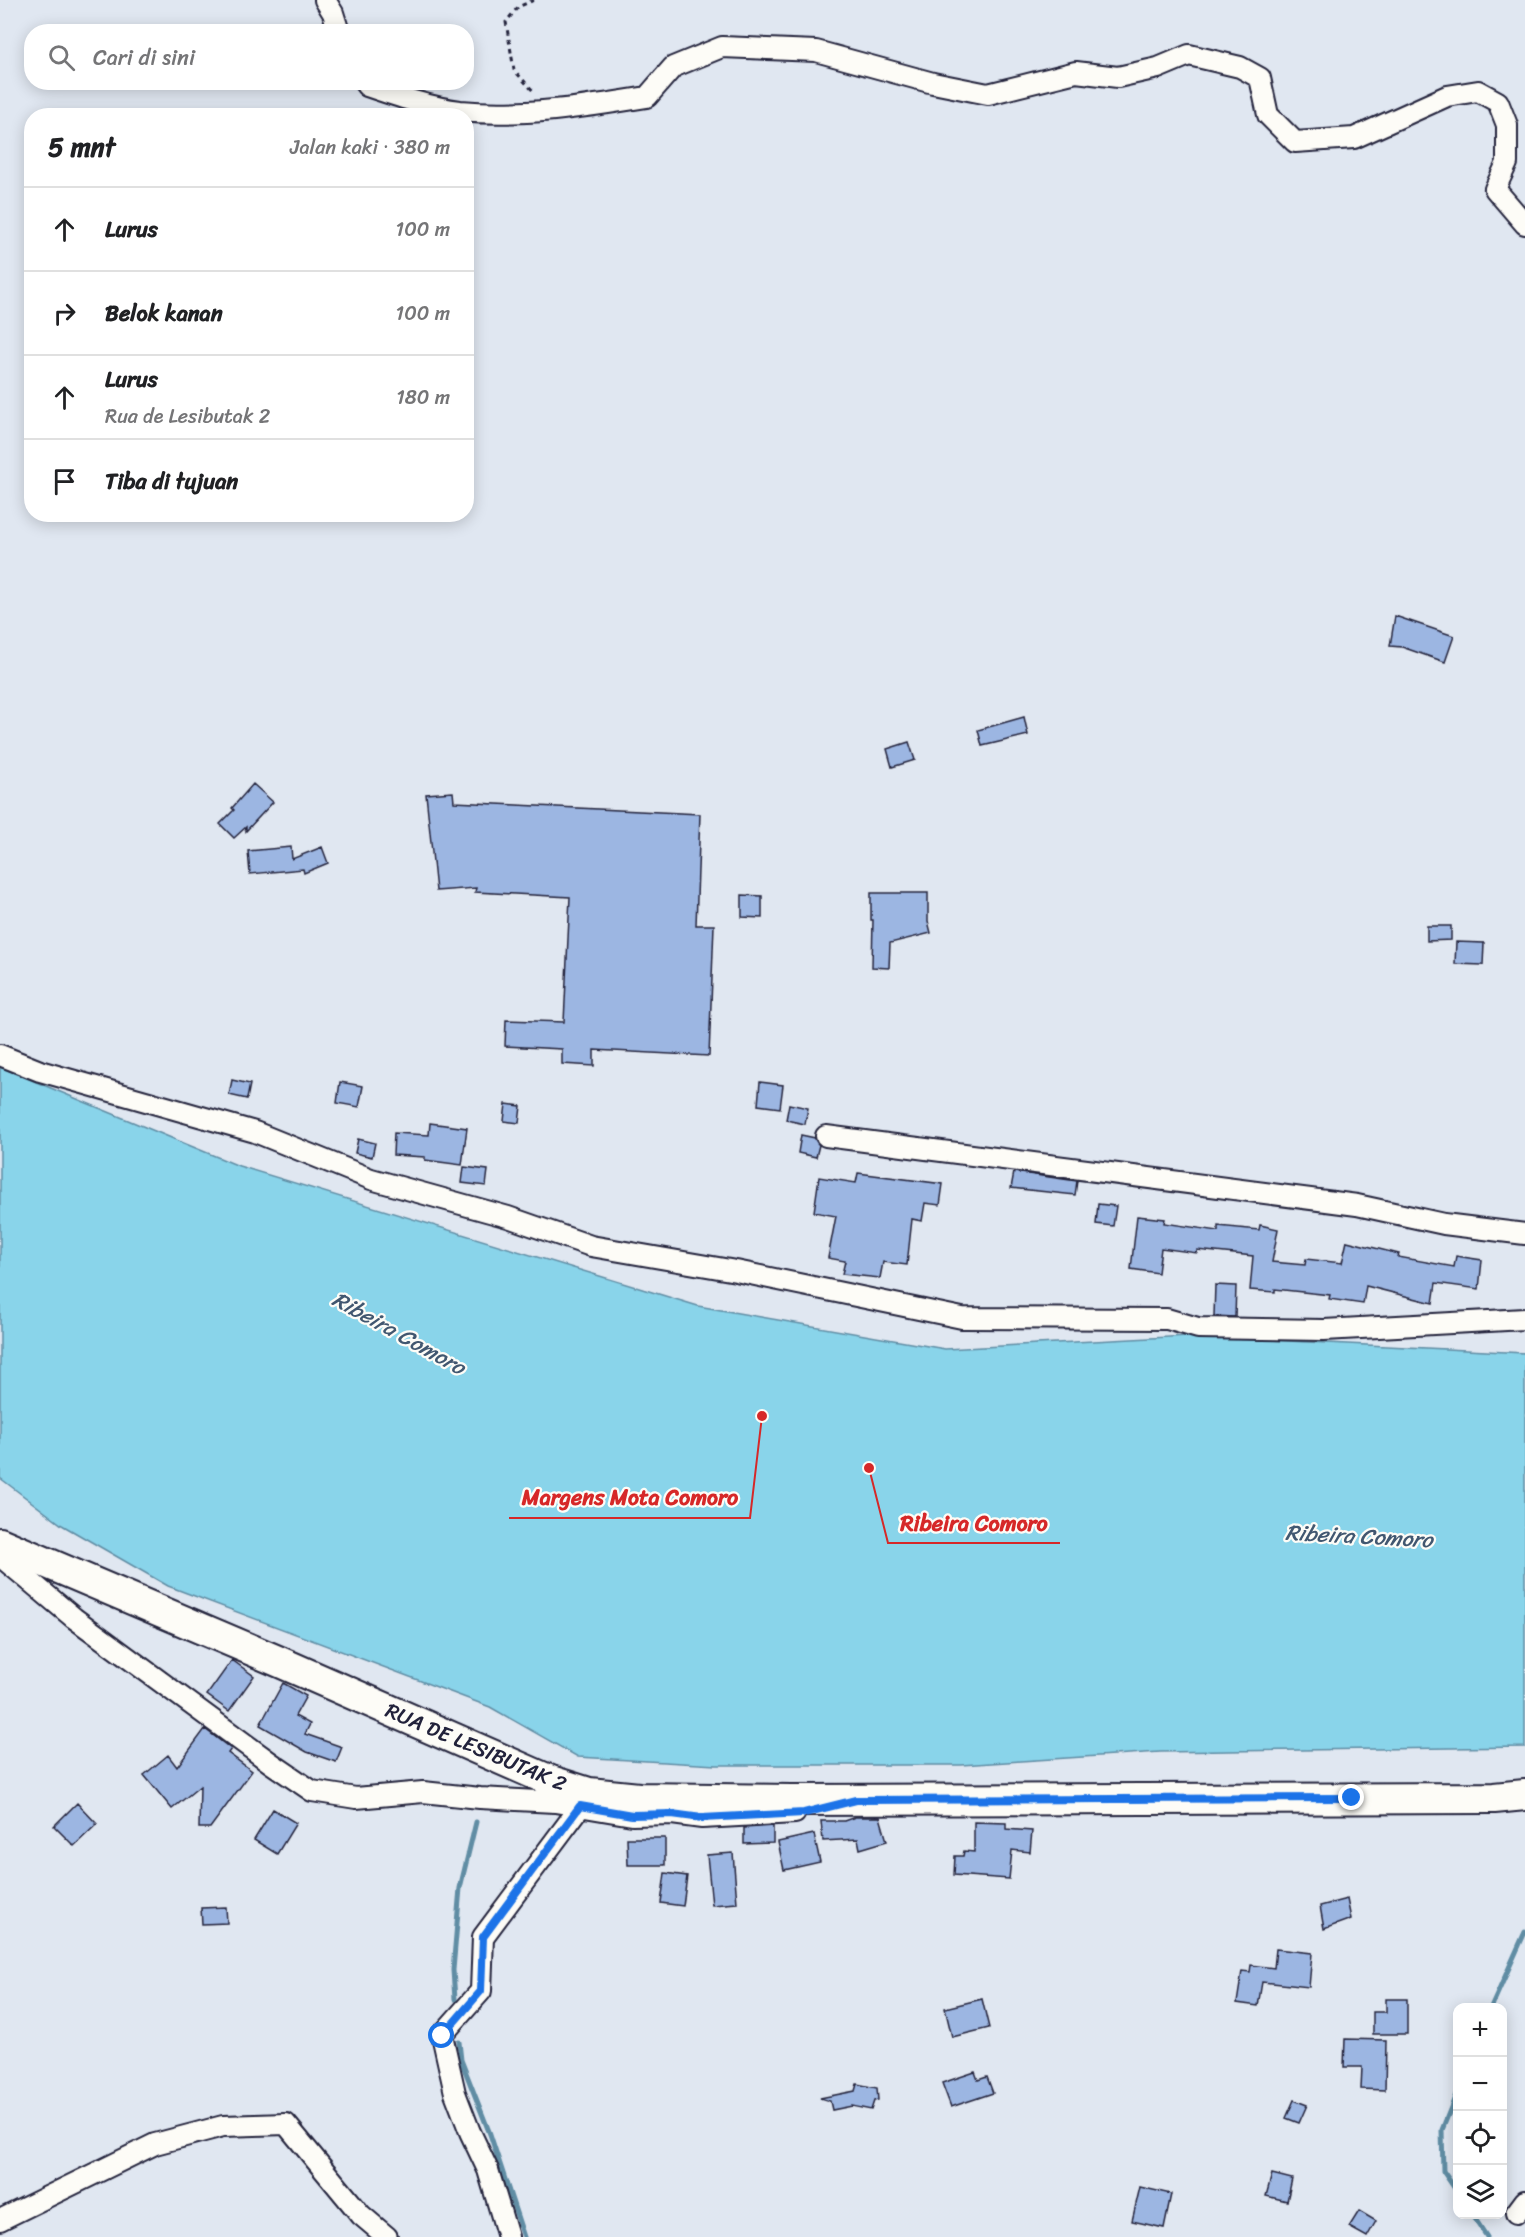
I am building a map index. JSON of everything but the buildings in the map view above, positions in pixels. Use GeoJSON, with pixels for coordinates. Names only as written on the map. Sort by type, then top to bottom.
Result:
{"type":"FeatureCollection","features":[{"type":"Feature","properties":{"kind":"main road","name":"RUA DE LESIBUTAK 2"},"geometry":{"type":"LineString","coordinates":[[0,1542],[551,1781],[589,1793],[639,1798],[856,1800],[1494,1798],[1525,1795]]}},
{"type":"Feature","properties":{"kind":"street"},"geometry":{"type":"LineString","coordinates":[[325,0],[336,24]]}},
{"type":"Feature","properties":{"kind":"street"},"geometry":{"type":"LineString","coordinates":[[474,112],[519,113],[647,97],[673,67],[722,47],[816,51],[933,83],[988,94],[1077,72],[1118,78],[1158,68],[1189,55],[1240,67],[1260,78],[1268,115],[1295,142],[1354,138],[1447,96],[1478,91],[1498,102],[1507,125],[1507,163],[1496,189],[1525,224]]}},
{"type":"Feature","properties":{"kind":"street"},"geometry":{"type":"LineString","coordinates":[[379,90],[446,108]]}},
{"type":"Feature","properties":{"kind":"street"},"geometry":{"type":"LineString","coordinates":[[0,1055],[40,1071],[255,1132],[371,1179],[508,1217],[591,1246],[736,1271],[962,1318],[1167,1319],[1198,1328],[1324,1330],[1525,1319]]}},
{"type":"Feature","properties":{"kind":"street"},"geometry":{"type":"LineString","coordinates":[[826,1136],[1357,1205],[1444,1224],[1525,1234]]}},
{"type":"Feature","properties":{"kind":"street"},"geometry":{"type":"LineString","coordinates":[[0,1556],[74,1618],[312,1791],[356,1798],[423,1792],[555,1802],[632,1815],[672,1814],[702,1818],[804,1813],[856,1800]]}},
{"type":"Feature","properties":{"kind":"street"},"geometry":{"type":"LineString","coordinates":[[508,2237],[488,2170],[455,2093],[442,2036],[481,1991],[483,1937],[580,1806]]}},
{"type":"Feature","properties":{"kind":"street"},"geometry":{"type":"LineString","coordinates":[[0,2220],[155,2144],[223,2126],[286,2124],[361,2215],[387,2237]]}},
{"type":"Feature","properties":{"kind":"path"},"geometry":{"type":"LineString","coordinates":[[534,0],[518,7],[506,22],[514,70],[550,110]]}},
{"type":"Feature","properties":{"kind":"water"},"geometry":{"type":"Polygon","coordinates":[[[0,1067],[239,1166],[698,1306],[945,1349],[1188,1336],[1525,1353],[1525,1747],[1160,1752],[961,1765],[716,1765],[578,1757],[490,1707],[168,1586],[62,1525],[0,1478],[0,1067]]]}},
{"type":"Feature","properties":{"kind":"waterway"},"geometry":{"type":"LineString","coordinates":[[455,1999],[453,1970],[460,1888],[476,1822]]}},
{"type":"Feature","properties":{"kind":"waterway"},"geometry":{"type":"LineString","coordinates":[[1493,2003],[1525,1932]]}},
{"type":"Feature","properties":{"kind":"waterway"},"geometry":{"type":"LineString","coordinates":[[459,2042],[461,2060],[490,2134],[524,2237]]}},
{"type":"Feature","properties":{"kind":"waterway"},"geometry":{"type":"LineString","coordinates":[[1453,2102],[1442,2130],[1443,2171],[1453,2186]]}},
{"type":"Feature","properties":{"kind":"waterway"},"geometry":{"type":"LineString","coordinates":[[1475,2219],[1487,2237]]}},
{"type":"Feature","properties":{"kind":"place","name":"Margens Mota Comoro"},"geometry":{"type":"Point","coordinates":[762,1416]}},
{"type":"Feature","properties":{"kind":"place","name":"Ribeira Comoro"},"geometry":{"type":"Point","coordinates":[869,1468]}},
{"type":"Feature","properties":{"kind":"route"},"geometry":{"type":"LineString","coordinates":[[442,2036],[481,1991],[483,1937],[580,1806],[632,1815],[672,1814],[702,1818],[804,1813],[856,1800],[1352,1798]]}}]}
